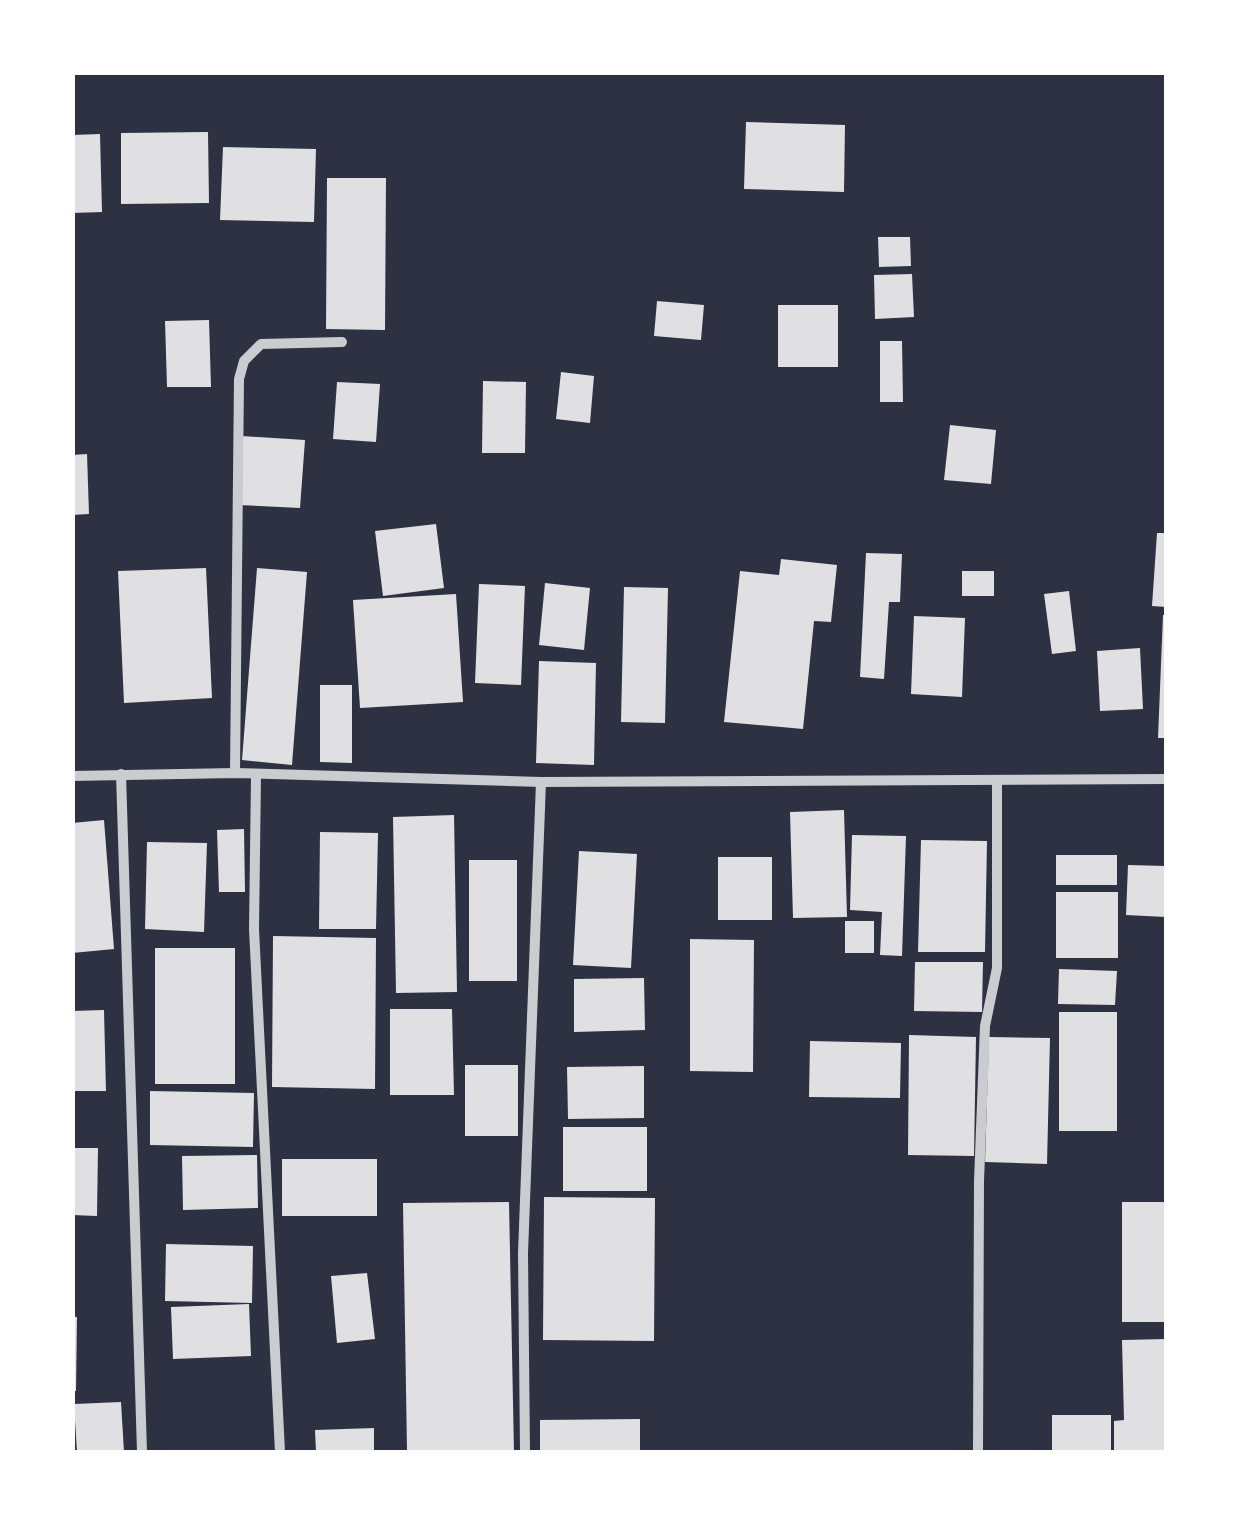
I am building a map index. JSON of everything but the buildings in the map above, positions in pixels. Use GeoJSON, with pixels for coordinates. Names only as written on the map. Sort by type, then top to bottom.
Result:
{"type":"FeatureCollection","features":[{"type":"Feature","properties":{"kind":"street"},"geometry":{"type":"LineString","coordinates":[[235,773],[239,378],[244,361],[262,344],[342,342]]}},
{"type":"Feature","properties":{"kind":"street"},"geometry":{"type":"LineString","coordinates":[[72,776],[235,773],[541,782],[1166,779]]}},
{"type":"Feature","properties":{"kind":"street"},"geometry":{"type":"LineString","coordinates":[[122,774],[142,1452]]}},
{"type":"Feature","properties":{"kind":"street"},"geometry":{"type":"LineString","coordinates":[[256,776],[254,930],[280,1452]]}},
{"type":"Feature","properties":{"kind":"street"},"geometry":{"type":"LineString","coordinates":[[978,1452],[979,1182],[985,1026],[996,968],[997,780]]}},
{"type":"Feature","properties":{"kind":"street"},"geometry":{"type":"LineString","coordinates":[[525,1452],[523,1253],[541,782]]}}]}
